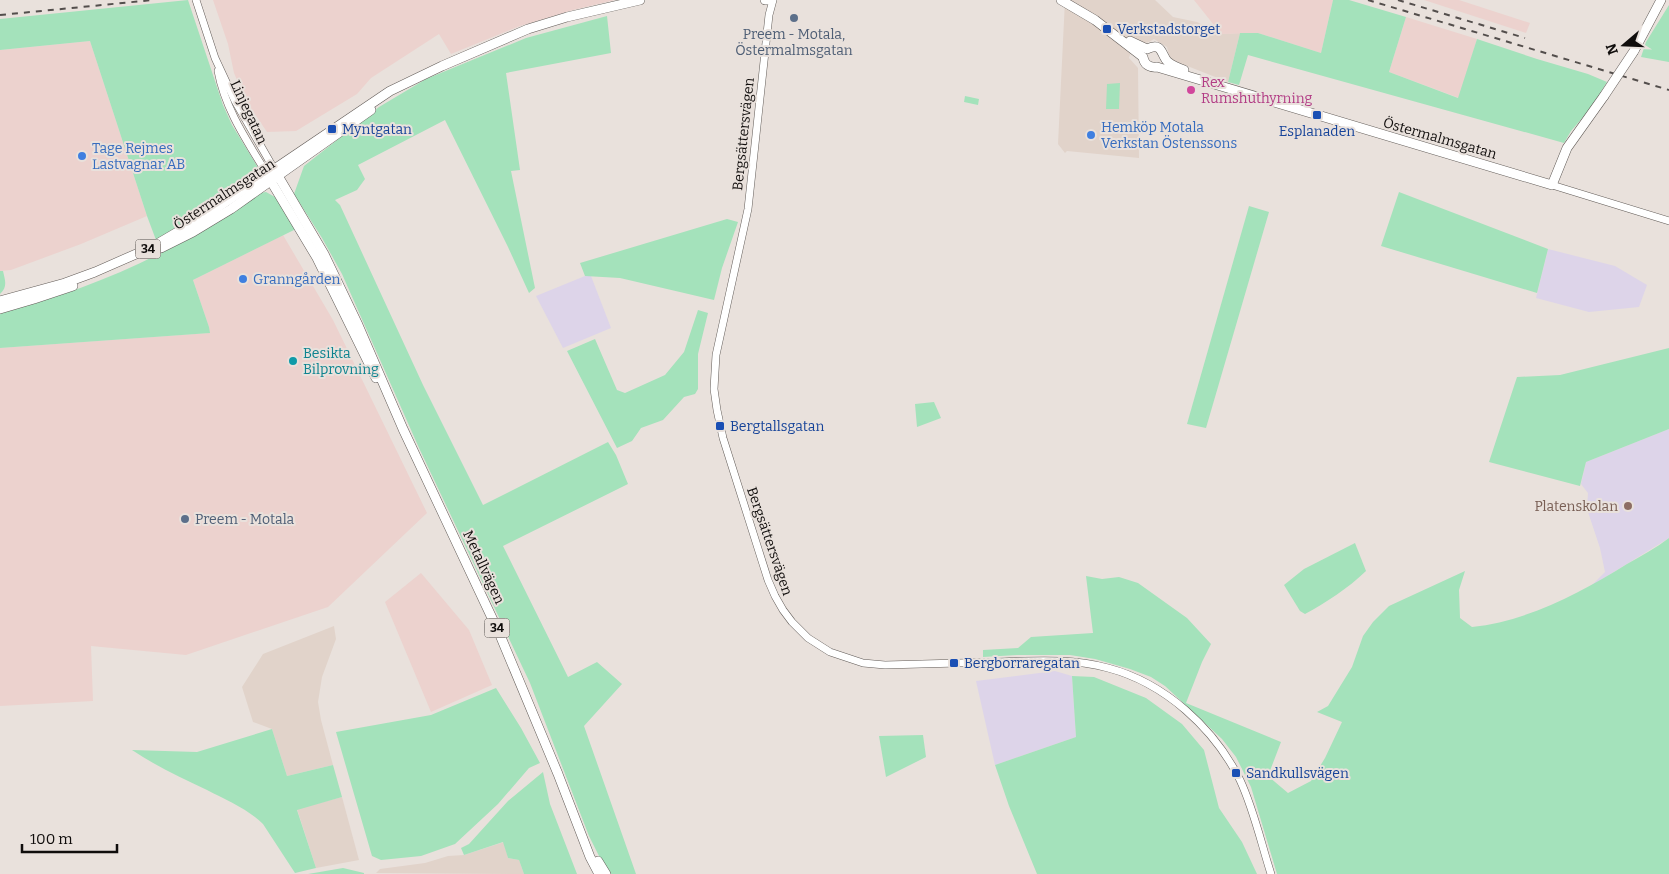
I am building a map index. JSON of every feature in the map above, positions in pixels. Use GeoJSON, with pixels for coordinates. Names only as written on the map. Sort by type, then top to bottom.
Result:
{"type":"FeatureCollection","features":[{"type":"Feature","properties":{"kind":"main road","name":"Östermalmsgatan"},"geometry":{"type":"LineString","coordinates":[[0,309],[67,288],[154,252],[210,223],[382,96],[468,53],[528,29],[576,14],[648,0]]}},
{"type":"Feature","properties":{"kind":"main road"},"geometry":{"type":"LineString","coordinates":[[765,0],[772,0]]}},
{"type":"Feature","properties":{"kind":"main road","name":"Östermalmsgatan"},"geometry":{"type":"LineString","coordinates":[[1061,0],[1145,53]]}},
{"type":"Feature","properties":{"kind":"main road","name":"Östermalmsgatan"},"geometry":{"type":"LineString","coordinates":[[1074,0],[1102,19],[1145,53],[1147,65],[1204,80],[1552,185]]}},
{"type":"Feature","properties":{"kind":"main road"},"geometry":{"type":"LineString","coordinates":[[1552,185],[1567,148],[1634,51],[1661,0]]}},
{"type":"Feature","properties":{"kind":"main road","name":"Östermalmsgatan"},"geometry":{"type":"LineString","coordinates":[[1145,53],[1153,46],[1158,47],[1170,64],[1204,80]]}},
{"type":"Feature","properties":{"kind":"main road"},"geometry":{"type":"LineString","coordinates":[[1156,67],[1162,63],[1164,58]]}},
{"type":"Feature","properties":{"kind":"main road","name":"Östermalmsgatan"},"geometry":{"type":"LineString","coordinates":[[0,301],[95,272],[152,247],[273,175]]}},
{"type":"Feature","properties":{"kind":"main road","name":"Metallvägen"},"geometry":{"type":"LineString","coordinates":[[273,175],[315,237],[334,274],[403,429],[500,635],[590,857],[599,874]]}},
{"type":"Feature","properties":{"kind":"main road","name":"Metallvägen"},"geometry":{"type":"LineString","coordinates":[[581,831],[606,874]]}},
{"type":"Feature","properties":{"kind":"street","name":"Linjegatan"},"geometry":{"type":"LineString","coordinates":[[196,0],[215,58],[240,113],[273,175]]}},
{"type":"Feature","properties":{"kind":"street","name":"Bergsättersvägen"},"geometry":{"type":"LineString","coordinates":[[765,0],[769,15]]}},
{"type":"Feature","properties":{"kind":"street","name":"Bergsättersvägen"},"geometry":{"type":"LineString","coordinates":[[772,0],[748,209],[719,340],[714,389],[723,438],[768,580],[778,603],[792,622],[814,643],[842,657],[863,663],[885,665],[1070,662],[1108,668],[1131,676],[1153,688],[1188,712],[1204,728],[1228,759],[1244,791],[1271,874]]}},
{"type":"Feature","properties":{"kind":"street","name":"Östermalmsgatan"},"geometry":{"type":"LineString","coordinates":[[1552,185],[1669,221]]}},
{"type":"Feature","properties":{"kind":"shaded area"},"geometry":{"type":"Polygon","coordinates":[[[213,0],[615,0],[520,26],[451,54],[439,34],[371,78],[357,94],[296,131],[267,132],[246,101],[234,73],[228,44],[213,0]]]}},
{"type":"Feature","properties":{"kind":"shaded area"},"geometry":{"type":"Polygon","coordinates":[[[1065,0],[1155,0],[1173,17],[1197,22],[1221,34],[1240,33],[1228,82],[1172,60],[1167,47],[1154,39],[1144,43],[1131,51],[1129,58],[1138,68],[1139,158],[1067,151],[1065,153],[1058,144],[1065,0]]]}},
{"type":"Feature","properties":{"kind":"shaded area"},"geometry":{"type":"Polygon","coordinates":[[[1194,0],[1333,0],[1321,53],[1258,33],[1221,34],[1194,0]]]}},
{"type":"Feature","properties":{"kind":"shaded area"},"geometry":{"type":"Polygon","coordinates":[[[1424,0],[1459,0],[1530,23],[1526,33],[1424,0]]]}},
{"type":"Feature","properties":{"kind":"shaded area"},"geometry":{"type":"Polygon","coordinates":[[[1406,17],[1477,39],[1459,98],[1389,72],[1406,17]]]}},
{"type":"Feature","properties":{"kind":"shaded area"},"geometry":{"type":"Polygon","coordinates":[[[90,41],[147,216],[81,244],[11,270],[0,271],[0,50],[90,41]]]}},
{"type":"Feature","properties":{"kind":"shaded area"},"geometry":{"type":"Polygon","coordinates":[[[283,235],[333,320],[427,513],[328,607],[186,655],[91,646],[93,701],[0,706],[0,348],[209,333],[209,327],[193,280],[283,235]]]}},
{"type":"Feature","properties":{"kind":"shaded area"},"geometry":{"type":"Polygon","coordinates":[[[1548,249],[1615,266],[1647,285],[1639,307],[1589,312],[1536,298],[1548,249]]]}},
{"type":"Feature","properties":{"kind":"shaded area"},"geometry":{"type":"Polygon","coordinates":[[[585,276],[591,276],[611,328],[563,348],[536,296],[585,276]]]}},
{"type":"Feature","properties":{"kind":"shaded area","name":"Platenskolan"},"geometry":{"type":"Polygon","coordinates":[[[1669,429],[1669,538],[1591,586],[1605,572],[1600,548],[1587,509],[1588,493],[1581,484],[1586,462],[1669,429]]]}},
{"type":"Feature","properties":{"kind":"shaded area"},"geometry":{"type":"Polygon","coordinates":[[[421,573],[469,630],[492,685],[431,712],[385,602],[421,573]]]}},
{"type":"Feature","properties":{"kind":"shaded area"},"geometry":{"type":"Polygon","coordinates":[[[334,626],[336,639],[322,677],[318,702],[333,765],[287,776],[272,729],[253,722],[242,687],[263,654],[334,626]]]}},
{"type":"Feature","properties":{"kind":"shaded area"},"geometry":{"type":"Polygon","coordinates":[[[1055,671],[1072,676],[1076,737],[995,765],[976,681],[1055,671]]]}},
{"type":"Feature","properties":{"kind":"shaded area"},"geometry":{"type":"Polygon","coordinates":[[[342,797],[359,860],[316,868],[297,809],[342,797]]]}},
{"type":"Feature","properties":{"kind":"shaded area"},"geometry":{"type":"Polygon","coordinates":[[[504,842],[508,858],[519,860],[524,874],[376,873],[380,869],[425,863],[448,856],[464,855],[504,842]]]}},
{"type":"Feature","properties":{"kind":"green space"},"geometry":{"type":"Polygon","coordinates":[[[188,0],[223,105],[232,125],[257,166],[256,175],[156,240],[90,41],[0,50],[0,19],[188,0]]]}},
{"type":"Feature","properties":{"kind":"green space"},"geometry":{"type":"Polygon","coordinates":[[[1333,0],[1349,0],[1406,17],[1389,72],[1458,98],[1477,39],[1588,74],[1607,82],[1591,108],[1571,131],[1564,143],[1248,55],[1239,85],[1228,82],[1240,33],[1258,33],[1321,53],[1333,0]]]}},
{"type":"Feature","properties":{"kind":"green space"},"geometry":{"type":"Polygon","coordinates":[[[1669,5],[1669,62],[1641,57],[1646,42],[1669,5]]]}},
{"type":"Feature","properties":{"kind":"green space"},"geometry":{"type":"Polygon","coordinates":[[[607,16],[611,53],[506,73],[520,170],[511,171],[535,288],[529,293],[445,120],[358,165],[365,179],[357,190],[335,200],[340,205],[423,385],[483,505],[608,442],[616,455],[628,484],[503,546],[568,677],[597,662],[622,684],[584,726],[636,874],[608,874],[589,836],[530,683],[419,448],[342,274],[294,194],[304,166],[379,107],[426,79],[526,38],[607,16]]]}},
{"type":"Feature","properties":{"kind":"green space"},"geometry":{"type":"Polygon","coordinates":[[[1120,83],[1119,109],[1106,109],[1107,84],[1120,83]]]}},
{"type":"Feature","properties":{"kind":"green space"},"geometry":{"type":"Polygon","coordinates":[[[965,96],[979,99],[978,105],[964,102],[965,96]]]}},
{"type":"Feature","properties":{"kind":"green space"},"geometry":{"type":"Polygon","coordinates":[[[266,192],[275,197],[296,229],[193,280],[210,333],[0,348],[0,312],[72,291],[141,263],[195,235],[260,193],[266,192]]]}},
{"type":"Feature","properties":{"kind":"green space"},"geometry":{"type":"Polygon","coordinates":[[[1399,192],[1548,249],[1537,293],[1381,246],[1399,192]]]}},
{"type":"Feature","properties":{"kind":"green space"},"geometry":{"type":"Polygon","coordinates":[[[1249,206],[1269,212],[1206,428],[1187,424],[1249,206]]]}},
{"type":"Feature","properties":{"kind":"green space"},"geometry":{"type":"Polygon","coordinates":[[[727,219],[738,222],[722,268],[714,300],[620,278],[585,276],[580,263],[727,219]]]}},
{"type":"Feature","properties":{"kind":"green space"},"geometry":{"type":"Polygon","coordinates":[[[0,271],[3,271],[5,283],[4,289],[0,294],[0,271]]]}},
{"type":"Feature","properties":{"kind":"green space"},"geometry":{"type":"Polygon","coordinates":[[[698,310],[708,313],[698,354],[698,389],[695,394],[684,397],[663,420],[641,428],[632,441],[617,448],[567,351],[595,339],[617,390],[625,393],[665,375],[684,352],[698,310]]]}},
{"type":"Feature","properties":{"kind":"green space"},"geometry":{"type":"Polygon","coordinates":[[[1669,348],[1669,429],[1586,462],[1580,486],[1489,462],[1517,377],[1560,375],[1669,348]]]}},
{"type":"Feature","properties":{"kind":"green space"},"geometry":{"type":"Polygon","coordinates":[[[934,402],[941,418],[917,427],[915,404],[934,402]]]}},
{"type":"Feature","properties":{"kind":"green space"},"geometry":{"type":"Polygon","coordinates":[[[1669,538],[1669,874],[1277,874],[1251,787],[1236,757],[1222,739],[1165,686],[1151,677],[1130,669],[1095,659],[1070,655],[983,657],[983,650],[1018,648],[1031,637],[1093,633],[1086,576],[1102,579],[1119,577],[1138,583],[1187,618],[1211,644],[1186,703],[1281,742],[1268,776],[1288,793],[1311,781],[1325,758],[1342,722],[1317,712],[1328,706],[1352,667],[1363,636],[1373,622],[1389,606],[1465,571],[1459,590],[1460,618],[1472,627],[1493,624],[1533,612],[1572,595],[1669,538]]]}},
{"type":"Feature","properties":{"kind":"green space"},"geometry":{"type":"Polygon","coordinates":[[[1355,543],[1366,571],[1321,605],[1305,614],[1300,611],[1284,585],[1304,569],[1355,543]]]}},
{"type":"Feature","properties":{"kind":"green space"},"geometry":{"type":"Polygon","coordinates":[[[1072,676],[1094,677],[1146,698],[1182,724],[1204,750],[1219,808],[1242,842],[1257,874],[1037,874],[1009,806],[995,765],[1076,737],[1072,676]]]}},
{"type":"Feature","properties":{"kind":"green space"},"geometry":{"type":"Polygon","coordinates":[[[496,688],[540,763],[529,768],[498,804],[455,844],[421,856],[381,860],[372,856],[336,732],[431,715],[496,688]]]}},
{"type":"Feature","properties":{"kind":"green space"},"geometry":{"type":"Polygon","coordinates":[[[272,729],[287,776],[333,765],[342,797],[297,810],[316,868],[295,873],[263,824],[251,814],[132,750],[197,752],[272,729]]]}},
{"type":"Feature","properties":{"kind":"green space"},"geometry":{"type":"Polygon","coordinates":[[[923,735],[926,757],[886,777],[879,736],[923,735]]]}},
{"type":"Feature","properties":{"kind":"green space"},"geometry":{"type":"Polygon","coordinates":[[[543,772],[550,804],[577,874],[524,874],[519,860],[508,858],[503,842],[464,855],[461,848],[469,844],[508,801],[543,772]]]}},
{"type":"Feature","properties":{"kind":"green space"},"geometry":{"type":"Polygon","coordinates":[[[343,868],[364,874],[308,874],[343,868]]]}},
{"type":"Feature","properties":{"kind":"railway"},"geometry":{"type":"LineString","coordinates":[[0,15],[153,0]]}},
{"type":"Feature","properties":{"kind":"railway"},"geometry":{"type":"LineString","coordinates":[[1368,0],[1669,90]]}},
{"type":"Feature","properties":{"kind":"railway"},"geometry":{"type":"LineString","coordinates":[[1398,0],[1525,38]]}},
{"type":"Feature","properties":{"kind":"place","name":"Preem - Motala, Östermalmsgatan"},"geometry":{"type":"Point","coordinates":[794,18]}},
{"type":"Feature","properties":{"kind":"place","name":"Verkstadstorget"},"geometry":{"type":"Point","coordinates":[1107,29]}},
{"type":"Feature","properties":{"kind":"place","name":"Rex Rumshuthyrning"},"geometry":{"type":"Point","coordinates":[1191,90]}},
{"type":"Feature","properties":{"kind":"place","name":"Esplanaden"},"geometry":{"type":"Point","coordinates":[1317,115]}},
{"type":"Feature","properties":{"kind":"place","name":"Myntgatan"},"geometry":{"type":"Point","coordinates":[332,129]}},
{"type":"Feature","properties":{"kind":"place","name":"Hemköp Motala Verkstan Östenssons"},"geometry":{"type":"Point","coordinates":[1091,135]}},
{"type":"Feature","properties":{"kind":"place","name":"Tage Rejmes Lastvagnar AB"},"geometry":{"type":"Point","coordinates":[82,156]}},
{"type":"Feature","properties":{"kind":"place","name":"Granngården"},"geometry":{"type":"Point","coordinates":[243,279]}},
{"type":"Feature","properties":{"kind":"place","name":"Besikta Bilprovning"},"geometry":{"type":"Point","coordinates":[293,361]}},
{"type":"Feature","properties":{"kind":"place","name":"Bergtallsgatan"},"geometry":{"type":"Point","coordinates":[720,426]}},
{"type":"Feature","properties":{"kind":"place","name":"Platenskolan"},"geometry":{"type":"Point","coordinates":[1628,506]}},
{"type":"Feature","properties":{"kind":"place","name":"Preem - Motala"},"geometry":{"type":"Point","coordinates":[185,519]}},
{"type":"Feature","properties":{"kind":"place","name":"Bergborraregatan"},"geometry":{"type":"Point","coordinates":[954,663]}},
{"type":"Feature","properties":{"kind":"place","name":"Sandkullsvägen"},"geometry":{"type":"Point","coordinates":[1236,773]}}]}
